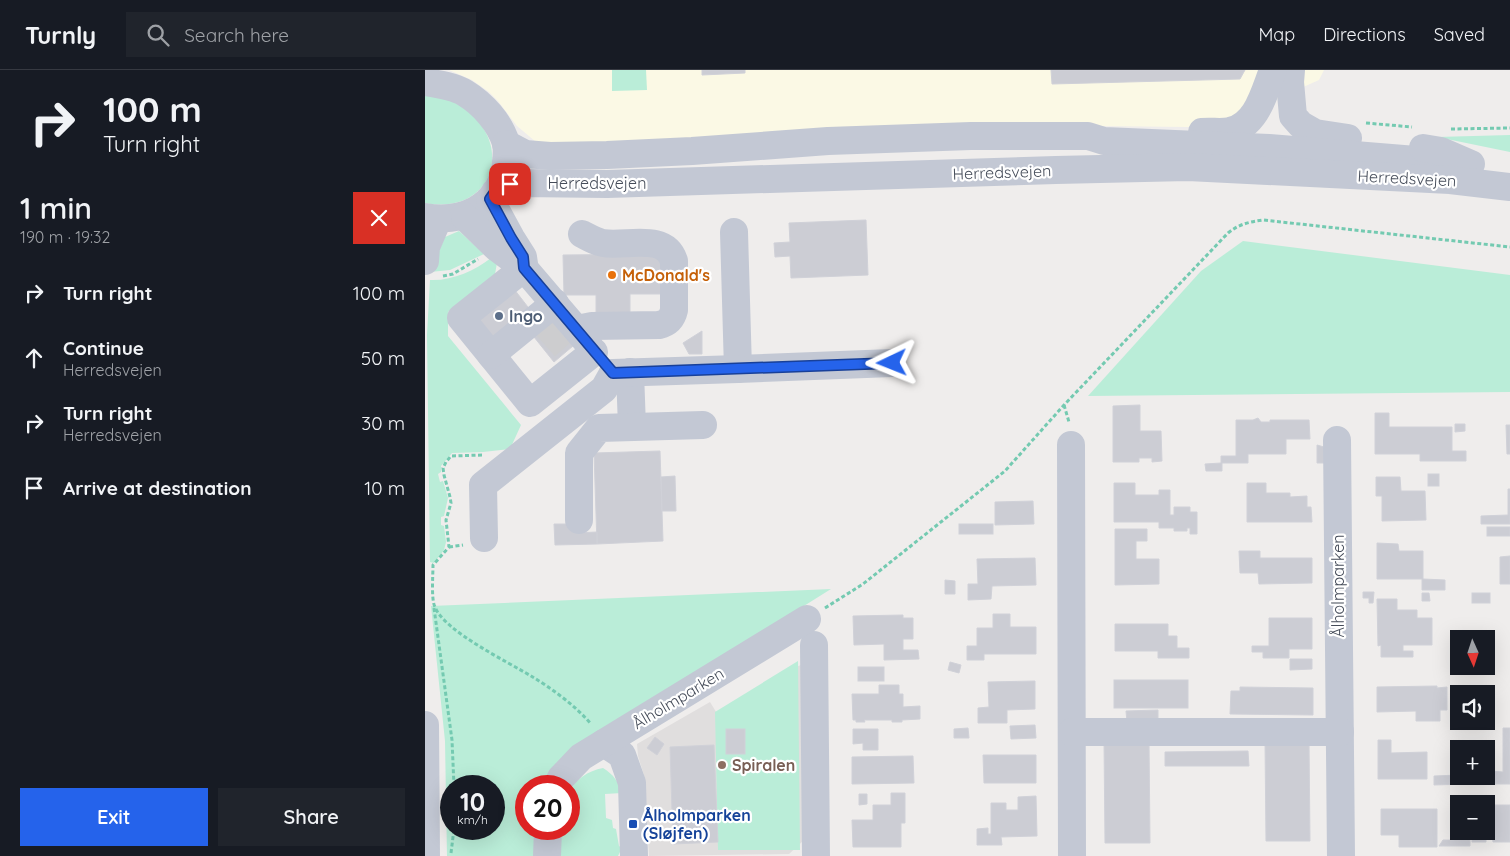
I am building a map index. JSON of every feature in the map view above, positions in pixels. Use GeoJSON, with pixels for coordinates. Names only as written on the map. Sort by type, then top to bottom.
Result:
{"type":"FeatureCollection","features":[{"type":"Feature","properties":{"kind":"street"},"geometry":{"type":"LineString","coordinates":[[433,70],[482,107],[497,123],[506,144],[507,160],[503,177],[493,196],[511,238],[523,257],[524,268],[547,315],[580,349],[621,373],[892,363]]}},
{"type":"Feature","properties":{"kind":"street"},"geometry":{"type":"LineString","coordinates":[[1088,136],[1101,132],[1229,132],[1245,124],[1255,114],[1274,70]]}},
{"type":"Feature","properties":{"kind":"street"},"geometry":{"type":"LineString","coordinates":[[1274,70],[1269,148],[1275,153],[1285,157],[1398,169],[1461,172]]}},
{"type":"Feature","properties":{"kind":"street"},"geometry":{"type":"LineString","coordinates":[[1291,70],[1290,82],[1293,116],[1301,125],[1315,133],[1441,151],[1461,172]]}},
{"type":"Feature","properties":{"kind":"street"},"geometry":{"type":"LineString","coordinates":[[425,82],[442,84],[465,93]]}},
{"type":"Feature","properties":{"kind":"street","name":"Herredsvejen"},"geometry":{"type":"LineString","coordinates":[[506,144],[525,154],[550,156],[692,151],[828,141],[971,136],[1088,136],[1104,141],[1269,148]]}},
{"type":"Feature","properties":{"kind":"street","name":"Herredsvejen"},"geometry":{"type":"LineString","coordinates":[[442,217],[479,208],[510,184],[522,182],[607,184],[1046,170],[1188,168],[1461,172],[1510,169]]}},
{"type":"Feature","properties":{"kind":"street","name":"Herredsvejen"},"geometry":{"type":"LineString","coordinates":[[1461,172],[1510,187]]}},
{"type":"Feature","properties":{"kind":"street"},"geometry":{"type":"LineString","coordinates":[[432,269],[426,247],[442,217],[496,247],[524,268]]}},
{"type":"Feature","properties":{"kind":"street"},"geometry":{"type":"LineString","coordinates":[[734,232],[738,369]]}},
{"type":"Feature","properties":{"kind":"street"},"geometry":{"type":"LineString","coordinates":[[524,268],[461,318],[492,356],[491,377],[504,398],[520,416],[537,422],[583,386],[580,349],[593,326],[627,326],[669,303],[674,298],[674,261],[672,254],[663,246],[654,243],[602,243],[582,234]]}},
{"type":"Feature","properties":{"kind":"street"},"geometry":{"type":"LineString","coordinates":[[492,356],[547,315]]}},
{"type":"Feature","properties":{"kind":"street"},"geometry":{"type":"LineString","coordinates":[[621,373],[632,427]]}},
{"type":"Feature","properties":{"kind":"street"},"geometry":{"type":"LineString","coordinates":[[484,538],[483,485],[604,389],[621,373]]}},
{"type":"Feature","properties":{"kind":"street"},"geometry":{"type":"LineString","coordinates":[[579,520],[579,453],[599,428],[703,424]]}},
{"type":"Feature","properties":{"kind":"street","name":"Ålholmparken"},"geometry":{"type":"LineString","coordinates":[[1337,440],[1341,856]]}},
{"type":"Feature","properties":{"kind":"street"},"geometry":{"type":"LineString","coordinates":[[1071,445],[1072,856]]}},
{"type":"Feature","properties":{"kind":"street"},"geometry":{"type":"LineString","coordinates":[[810,632],[816,856]]}},
{"type":"Feature","properties":{"kind":"street","name":"Ålholmparken"},"geometry":{"type":"LineString","coordinates":[[564,775],[581,757],[604,743],[810,632]]}},
{"type":"Feature","properties":{"kind":"street"},"geometry":{"type":"LineString","coordinates":[[425,725],[426,856]]}},
{"type":"Feature","properties":{"kind":"street"},"geometry":{"type":"LineString","coordinates":[[1073,732],[1339,732]]}},
{"type":"Feature","properties":{"kind":"street"},"geometry":{"type":"LineString","coordinates":[[604,743],[622,756],[632,783],[634,856]]}},
{"type":"Feature","properties":{"kind":"street"},"geometry":{"type":"LineString","coordinates":[[547,856],[548,840]]}},
{"type":"Feature","properties":{"kind":"path"},"geometry":{"type":"LineString","coordinates":[[1363,123],[1419,128]]}},
{"type":"Feature","properties":{"kind":"path"},"geometry":{"type":"LineString","coordinates":[[1445,129],[1510,128]]}},
{"type":"Feature","properties":{"kind":"path"},"geometry":{"type":"LineString","coordinates":[[810,632],[863,584],[1005,471],[1228,233],[1237,227],[1247,222],[1263,220],[1510,247]]}},
{"type":"Feature","properties":{"kind":"path"},"geometry":{"type":"LineString","coordinates":[[432,269],[453,274],[496,247]]}},
{"type":"Feature","properties":{"kind":"path"},"geometry":{"type":"LineString","coordinates":[[433,565],[434,606],[452,740],[454,775]]}},
{"type":"Feature","properties":{"kind":"path"},"geometry":{"type":"LineString","coordinates":[[434,606],[439,615],[452,627],[489,652],[531,676],[565,701],[586,718],[604,743]]}},
{"type":"Feature","properties":{"kind":"path"},"geometry":{"type":"LineString","coordinates":[[449,856],[452,840]]}},
{"type":"Feature","properties":{"kind":"shaded area"},"geometry":{"type":"Polygon","coordinates":[[[449,70],[1324,70],[1319,80],[1229,120],[1206,126],[1099,126],[577,144],[536,142],[517,126],[489,92],[472,80],[449,70]]]}},
{"type":"Feature","properties":{"kind":"shaded area","name":"Spiralen"},"geometry":{"type":"Polygon","coordinates":[[[801,665],[803,841],[789,854],[649,856],[644,775],[638,756],[637,744],[710,702],[718,715],[801,665]]]}},
{"type":"Feature","properties":{"kind":"green space"},"geometry":{"type":"Polygon","coordinates":[[[612,70],[646,70],[647,90],[612,91],[612,70]]]}},
{"type":"Feature","properties":{"kind":"green space"},"geometry":{"type":"Polygon","coordinates":[[[425,95],[448,100],[461,106],[478,121],[489,139],[492,156],[489,173],[481,188],[467,199],[448,204],[425,203],[425,95]]]}},
{"type":"Feature","properties":{"kind":"green space"},"geometry":{"type":"Polygon","coordinates":[[[1510,135],[1510,152],[1437,137],[1510,135]]]}},
{"type":"Feature","properties":{"kind":"green space"},"geometry":{"type":"Polygon","coordinates":[[[459,231],[484,254],[450,270],[430,272],[445,237],[459,231]]]}},
{"type":"Feature","properties":{"kind":"green space"},"geometry":{"type":"Polygon","coordinates":[[[1243,241],[1510,275],[1510,392],[1088,396],[1201,271],[1243,241]]]}},
{"type":"Feature","properties":{"kind":"green space"},"geometry":{"type":"Polygon","coordinates":[[[491,258],[497,263],[495,274],[448,312],[448,336],[521,425],[510,449],[452,453],[441,466],[441,472],[438,474],[440,482],[443,481],[448,498],[444,516],[441,517],[441,525],[444,526],[446,542],[444,550],[434,563],[430,562],[427,335],[430,280],[454,277],[477,267],[491,258]]]}},
{"type":"Feature","properties":{"kind":"green space"},"geometry":{"type":"Polygon","coordinates":[[[831,589],[599,734],[556,775],[515,775],[515,840],[538,840],[537,856],[447,856],[447,840],[505,840],[505,775],[446,775],[445,741],[431,606],[831,589]]]}},
{"type":"Feature","properties":{"kind":"green space"},"geometry":{"type":"Polygon","coordinates":[[[798,661],[800,850],[718,850],[715,712],[798,661]]]}},
{"type":"Feature","properties":{"kind":"green space"},"geometry":{"type":"Polygon","coordinates":[[[603,768],[610,773],[619,785],[622,793],[605,794],[606,818],[612,820],[613,828],[616,829],[619,846],[622,848],[618,856],[557,856],[558,840],[580,840],[580,779],[592,771],[603,768]]]}},
{"type":"Feature","properties":{"kind":"building"},"geometry":{"type":"Polygon","coordinates":[[[702,70],[745,70],[745,73],[702,75],[702,70]]]}},
{"type":"Feature","properties":{"kind":"building"},"geometry":{"type":"Polygon","coordinates":[[[1051,70],[1245,70],[1240,79],[1052,84],[1051,70]]]}},
{"type":"Feature","properties":{"kind":"building"},"geometry":{"type":"Polygon","coordinates":[[[866,220],[868,275],[791,278],[790,256],[775,257],[774,243],[790,242],[789,223],[866,220]]]}},
{"type":"Feature","properties":{"kind":"building","name":"McDonald's"},"geometry":{"type":"Polygon","coordinates":[[[661,254],[661,294],[630,294],[630,316],[596,317],[596,295],[564,295],[563,255],[661,254]]]}},
{"type":"Feature","properties":{"kind":"building"},"geometry":{"type":"Polygon","coordinates":[[[514,289],[531,311],[480,352],[463,330],[514,289]]]}},
{"type":"Feature","properties":{"kind":"building"},"geometry":{"type":"Polygon","coordinates":[[[552,321],[573,346],[554,362],[534,337],[552,321]]]}},
{"type":"Feature","properties":{"kind":"building"},"geometry":{"type":"Polygon","coordinates":[[[702,331],[702,354],[689,354],[683,343],[702,331]]]}},
{"type":"Feature","properties":{"kind":"building"},"geometry":{"type":"Polygon","coordinates":[[[1140,405],[1140,431],[1161,431],[1162,461],[1152,462],[1152,458],[1139,458],[1139,462],[1113,462],[1113,406],[1140,405]]]}},
{"type":"Feature","properties":{"kind":"building"},"geometry":{"type":"Polygon","coordinates":[[[1375,413],[1389,413],[1389,427],[1452,427],[1452,451],[1466,451],[1466,461],[1420,461],[1420,454],[1375,454],[1375,413]]]}},
{"type":"Feature","properties":{"kind":"building"},"geometry":{"type":"Polygon","coordinates":[[[1258,418],[1261,422],[1270,422],[1270,420],[1309,420],[1310,439],[1286,439],[1286,454],[1248,454],[1248,463],[1222,463],[1222,471],[1206,471],[1205,464],[1221,463],[1221,456],[1236,456],[1236,420],[1253,420],[1258,418]]]}},
{"type":"Feature","properties":{"kind":"building"},"geometry":{"type":"Polygon","coordinates":[[[1455,424],[1465,424],[1465,431],[1455,432],[1455,424]]]}},
{"type":"Feature","properties":{"kind":"building"},"geometry":{"type":"Polygon","coordinates":[[[1506,425],[1510,425],[1510,454],[1507,454],[1506,425]]]}},
{"type":"Feature","properties":{"kind":"building"},"geometry":{"type":"Polygon","coordinates":[[[1317,445],[1324,447],[1324,463],[1317,463],[1317,445]]]}},
{"type":"Feature","properties":{"kind":"building"},"geometry":{"type":"Polygon","coordinates":[[[660,451],[663,541],[597,544],[594,453],[660,451]]]}},
{"type":"Feature","properties":{"kind":"building"},"geometry":{"type":"Polygon","coordinates":[[[1428,474],[1439,474],[1439,486],[1428,486],[1428,474]]]}},
{"type":"Feature","properties":{"kind":"building"},"geometry":{"type":"Polygon","coordinates":[[[675,476],[676,511],[662,511],[661,477],[675,476]]]}},
{"type":"Feature","properties":{"kind":"building"},"geometry":{"type":"Polygon","coordinates":[[[1376,477],[1400,477],[1401,491],[1425,491],[1426,520],[1382,521],[1382,496],[1376,496],[1376,477]]]}},
{"type":"Feature","properties":{"kind":"building"},"geometry":{"type":"Polygon","coordinates":[[[1114,483],[1135,483],[1135,495],[1159,495],[1159,490],[1170,490],[1170,515],[1174,515],[1174,507],[1190,507],[1190,512],[1197,512],[1197,534],[1190,534],[1190,528],[1187,528],[1187,531],[1174,531],[1174,528],[1159,528],[1159,522],[1114,522],[1114,483]]]}},
{"type":"Feature","properties":{"kind":"building"},"geometry":{"type":"Polygon","coordinates":[[[1247,483],[1266,483],[1266,493],[1290,493],[1290,497],[1307,496],[1307,507],[1311,507],[1312,522],[1247,522],[1247,483]]]}},
{"type":"Feature","properties":{"kind":"building"},"geometry":{"type":"Polygon","coordinates":[[[1508,489],[1510,489],[1510,524],[1481,524],[1481,516],[1508,515],[1508,489]]]}},
{"type":"Feature","properties":{"kind":"building"},"geometry":{"type":"Polygon","coordinates":[[[1033,501],[1034,524],[995,525],[995,502],[1033,501]]]}},
{"type":"Feature","properties":{"kind":"building"},"geometry":{"type":"Polygon","coordinates":[[[554,524],[575,524],[575,533],[597,532],[597,544],[555,545],[554,524]]]}},
{"type":"Feature","properties":{"kind":"building"},"geometry":{"type":"Polygon","coordinates":[[[959,524],[993,524],[993,534],[959,534],[959,524]]]}},
{"type":"Feature","properties":{"kind":"building"},"geometry":{"type":"Polygon","coordinates":[[[1487,527],[1510,527],[1510,536],[1487,536],[1487,527]]]}},
{"type":"Feature","properties":{"kind":"building"},"geometry":{"type":"Polygon","coordinates":[[[1115,529],[1147,529],[1147,541],[1136,541],[1136,559],[1159,559],[1159,584],[1115,585],[1115,529]]]}},
{"type":"Feature","properties":{"kind":"building"},"geometry":{"type":"Polygon","coordinates":[[[1377,543],[1398,544],[1399,551],[1423,551],[1423,579],[1445,580],[1445,590],[1422,590],[1422,579],[1377,579],[1377,543]]]}},
{"type":"Feature","properties":{"kind":"building"},"geometry":{"type":"Polygon","coordinates":[[[1239,551],[1260,551],[1260,558],[1312,558],[1312,583],[1259,584],[1258,573],[1240,573],[1239,551]]]}},
{"type":"Feature","properties":{"kind":"building"},"geometry":{"type":"Polygon","coordinates":[[[1510,556],[1510,584],[1500,584],[1500,557],[1510,556]]]}},
{"type":"Feature","properties":{"kind":"building"},"geometry":{"type":"Polygon","coordinates":[[[1035,558],[1036,585],[992,586],[991,599],[968,600],[968,584],[978,584],[977,559],[1035,558]]]}},
{"type":"Feature","properties":{"kind":"building"},"geometry":{"type":"Polygon","coordinates":[[[945,580],[955,581],[955,594],[945,594],[945,580]]]}},
{"type":"Feature","properties":{"kind":"building"},"geometry":{"type":"Polygon","coordinates":[[[1363,592],[1374,592],[1373,603],[1369,603],[1369,598],[1363,598],[1363,592]]]}},
{"type":"Feature","properties":{"kind":"building"},"geometry":{"type":"Polygon","coordinates":[[[1422,593],[1429,593],[1430,601],[1422,601],[1422,593]]]}},
{"type":"Feature","properties":{"kind":"building"},"geometry":{"type":"Polygon","coordinates":[[[1472,593],[1490,593],[1490,603],[1472,603],[1472,593]]]}},
{"type":"Feature","properties":{"kind":"building"},"geometry":{"type":"Polygon","coordinates":[[[1377,599],[1397,599],[1397,610],[1417,610],[1417,618],[1432,618],[1432,645],[1403,645],[1403,651],[1413,651],[1413,657],[1381,657],[1381,645],[1378,646],[1377,599]]]}},
{"type":"Feature","properties":{"kind":"building"},"geometry":{"type":"Polygon","coordinates":[[[993,614],[1010,614],[1010,627],[1036,627],[1036,654],[984,654],[984,660],[967,660],[967,646],[977,646],[977,628],[993,628],[993,614]]]}},
{"type":"Feature","properties":{"kind":"building"},"geometry":{"type":"Polygon","coordinates":[[[903,615],[903,618],[913,618],[913,639],[903,639],[903,650],[918,650],[919,659],[884,660],[884,644],[854,645],[853,616],[903,615]]]}},
{"type":"Feature","properties":{"kind":"building"},"geometry":{"type":"Polygon","coordinates":[[[1269,618],[1312,618],[1312,649],[1289,649],[1289,658],[1263,658],[1263,652],[1252,652],[1252,646],[1269,646],[1269,618]]]}},
{"type":"Feature","properties":{"kind":"building"},"geometry":{"type":"Polygon","coordinates":[[[1115,624],[1168,624],[1168,636],[1177,636],[1177,648],[1189,648],[1189,658],[1158,658],[1158,651],[1115,651],[1115,624]]]}},
{"type":"Feature","properties":{"kind":"building"},"geometry":{"type":"Polygon","coordinates":[[[1290,659],[1312,659],[1312,669],[1290,670],[1290,659]]]}},
{"type":"Feature","properties":{"kind":"building"},"geometry":{"type":"Polygon","coordinates":[[[950,662],[961,665],[959,673],[948,670],[950,662]]]}},
{"type":"Feature","properties":{"kind":"building"},"geometry":{"type":"Polygon","coordinates":[[[858,667],[884,667],[884,681],[858,681],[858,667]]]}},
{"type":"Feature","properties":{"kind":"building"},"geometry":{"type":"Polygon","coordinates":[[[1114,680],[1188,680],[1188,708],[1114,708],[1114,680]]]}},
{"type":"Feature","properties":{"kind":"building"},"geometry":{"type":"Polygon","coordinates":[[[1035,681],[1035,709],[1007,710],[1007,723],[978,723],[978,708],[989,707],[988,682],[1035,681]]]}},
{"type":"Feature","properties":{"kind":"building"},"geometry":{"type":"Polygon","coordinates":[[[879,685],[899,685],[899,694],[903,694],[903,707],[920,706],[920,719],[902,720],[902,722],[864,720],[865,722],[856,722],[856,720],[853,720],[852,694],[879,694],[879,685]]]}},
{"type":"Feature","properties":{"kind":"building"},"geometry":{"type":"Polygon","coordinates":[[[1437,686],[1437,688],[1447,687],[1447,710],[1440,710],[1440,721],[1416,721],[1416,711],[1377,712],[1377,687],[1437,686]]]}},
{"type":"Feature","properties":{"kind":"building"},"geometry":{"type":"Polygon","coordinates":[[[1240,687],[1313,688],[1313,715],[1230,714],[1231,691],[1240,691],[1240,687]]]}},
{"type":"Feature","properties":{"kind":"building"},"geometry":{"type":"Polygon","coordinates":[[[1158,710],[1158,722],[1127,722],[1126,711],[1158,710]]]}},
{"type":"Feature","properties":{"kind":"building"},"geometry":{"type":"Polygon","coordinates":[[[1035,725],[1036,738],[1011,739],[1010,726],[1035,725]]]}},
{"type":"Feature","properties":{"kind":"building"},"geometry":{"type":"Polygon","coordinates":[[[968,728],[969,738],[954,738],[954,729],[968,728]]]}},
{"type":"Feature","properties":{"kind":"building"},"geometry":{"type":"Polygon","coordinates":[[[1503,728],[1510,728],[1510,784],[1495,784],[1495,771],[1503,772],[1503,728]]]}},
{"type":"Feature","properties":{"kind":"building"},"geometry":{"type":"Polygon","coordinates":[[[726,729],[745,729],[745,754],[726,754],[726,729]]]}},
{"type":"Feature","properties":{"kind":"building"},"geometry":{"type":"Polygon","coordinates":[[[853,729],[878,729],[878,750],[863,750],[863,743],[853,744],[853,729]]]}},
{"type":"Feature","properties":{"kind":"building"},"geometry":{"type":"Polygon","coordinates":[[[655,737],[664,744],[657,755],[647,748],[655,737]]]}},
{"type":"Feature","properties":{"kind":"building"},"geometry":{"type":"Polygon","coordinates":[[[1149,740],[1150,843],[1105,843],[1104,741],[1149,740]]]}},
{"type":"Feature","properties":{"kind":"building"},"geometry":{"type":"Polygon","coordinates":[[[1378,740],[1391,740],[1391,753],[1427,752],[1427,779],[1378,779],[1378,740]]]}},
{"type":"Feature","properties":{"kind":"building"},"geometry":{"type":"Polygon","coordinates":[[[1265,741],[1309,741],[1310,841],[1266,841],[1265,741]]]}},
{"type":"Feature","properties":{"kind":"building"},"geometry":{"type":"Polygon","coordinates":[[[714,745],[718,842],[673,844],[670,747],[714,745]]]}},
{"type":"Feature","properties":{"kind":"building"},"geometry":{"type":"Polygon","coordinates":[[[1248,751],[1249,766],[1165,766],[1165,752],[1248,751]]]}},
{"type":"Feature","properties":{"kind":"building"},"geometry":{"type":"Polygon","coordinates":[[[983,755],[1036,755],[1036,783],[984,783],[983,755]]]}},
{"type":"Feature","properties":{"kind":"building"},"geometry":{"type":"Polygon","coordinates":[[[913,756],[914,783],[852,784],[852,757],[913,756]]]}},
{"type":"Feature","properties":{"kind":"building"},"geometry":{"type":"Polygon","coordinates":[[[1450,775],[1450,784],[1434,785],[1434,776],[1450,775]]]}},
{"type":"Feature","properties":{"kind":"building"},"geometry":{"type":"Polygon","coordinates":[[[891,793],[905,793],[905,823],[901,823],[901,847],[853,847],[852,820],[873,820],[873,805],[891,805],[891,793]]]}},
{"type":"Feature","properties":{"kind":"building"},"geometry":{"type":"Polygon","coordinates":[[[859,794],[867,794],[867,804],[859,805],[859,794]]]}},
{"type":"Feature","properties":{"kind":"building"},"geometry":{"type":"Polygon","coordinates":[[[1036,796],[1037,836],[1001,837],[1002,845],[977,845],[977,829],[988,828],[988,834],[991,834],[991,803],[1006,803],[1006,810],[1018,810],[1018,797],[1036,796]]]}},
{"type":"Feature","properties":{"kind":"building"},"geometry":{"type":"Polygon","coordinates":[[[1495,805],[1510,805],[1510,842],[1493,842],[1493,840],[1495,840],[1495,805]]]}},
{"type":"Feature","properties":{"kind":"building"},"geometry":{"type":"Polygon","coordinates":[[[1381,809],[1437,809],[1437,847],[1399,847],[1399,835],[1381,835],[1381,809]]]}},
{"type":"Feature","properties":{"kind":"building"},"geometry":{"type":"Polygon","coordinates":[[[1443,840],[1470,840],[1470,846],[1439,846],[1443,840]]]}},
{"type":"Feature","properties":{"kind":"building"},"geometry":{"type":"Polygon","coordinates":[[[1472,840],[1486,840],[1486,842],[1472,842],[1472,840]]]}},
{"type":"Feature","properties":{"kind":"tunnel"},"geometry":{"type":"LineString","coordinates":[[547,326],[568,350]]}},
{"type":"Feature","properties":{"kind":"place","name":"McDonald's"},"geometry":{"type":"Point","coordinates":[612,275]}},
{"type":"Feature","properties":{"kind":"place","name":"Ingo"},"geometry":{"type":"Point","coordinates":[499,316]}},
{"type":"Feature","properties":{"kind":"place","name":"Spiralen"},"geometry":{"type":"Point","coordinates":[722,765]}},
{"type":"Feature","properties":{"kind":"place","name":"Ålholmparken (Sløjfen)"},"geometry":{"type":"Point","coordinates":[633,824]}},
{"type":"Feature","properties":{"kind":"route"},"geometry":{"type":"LineString","coordinates":[[510,184],[495,192],[490,199],[523,257],[524,268],[613,373],[892,363]]}}]}
